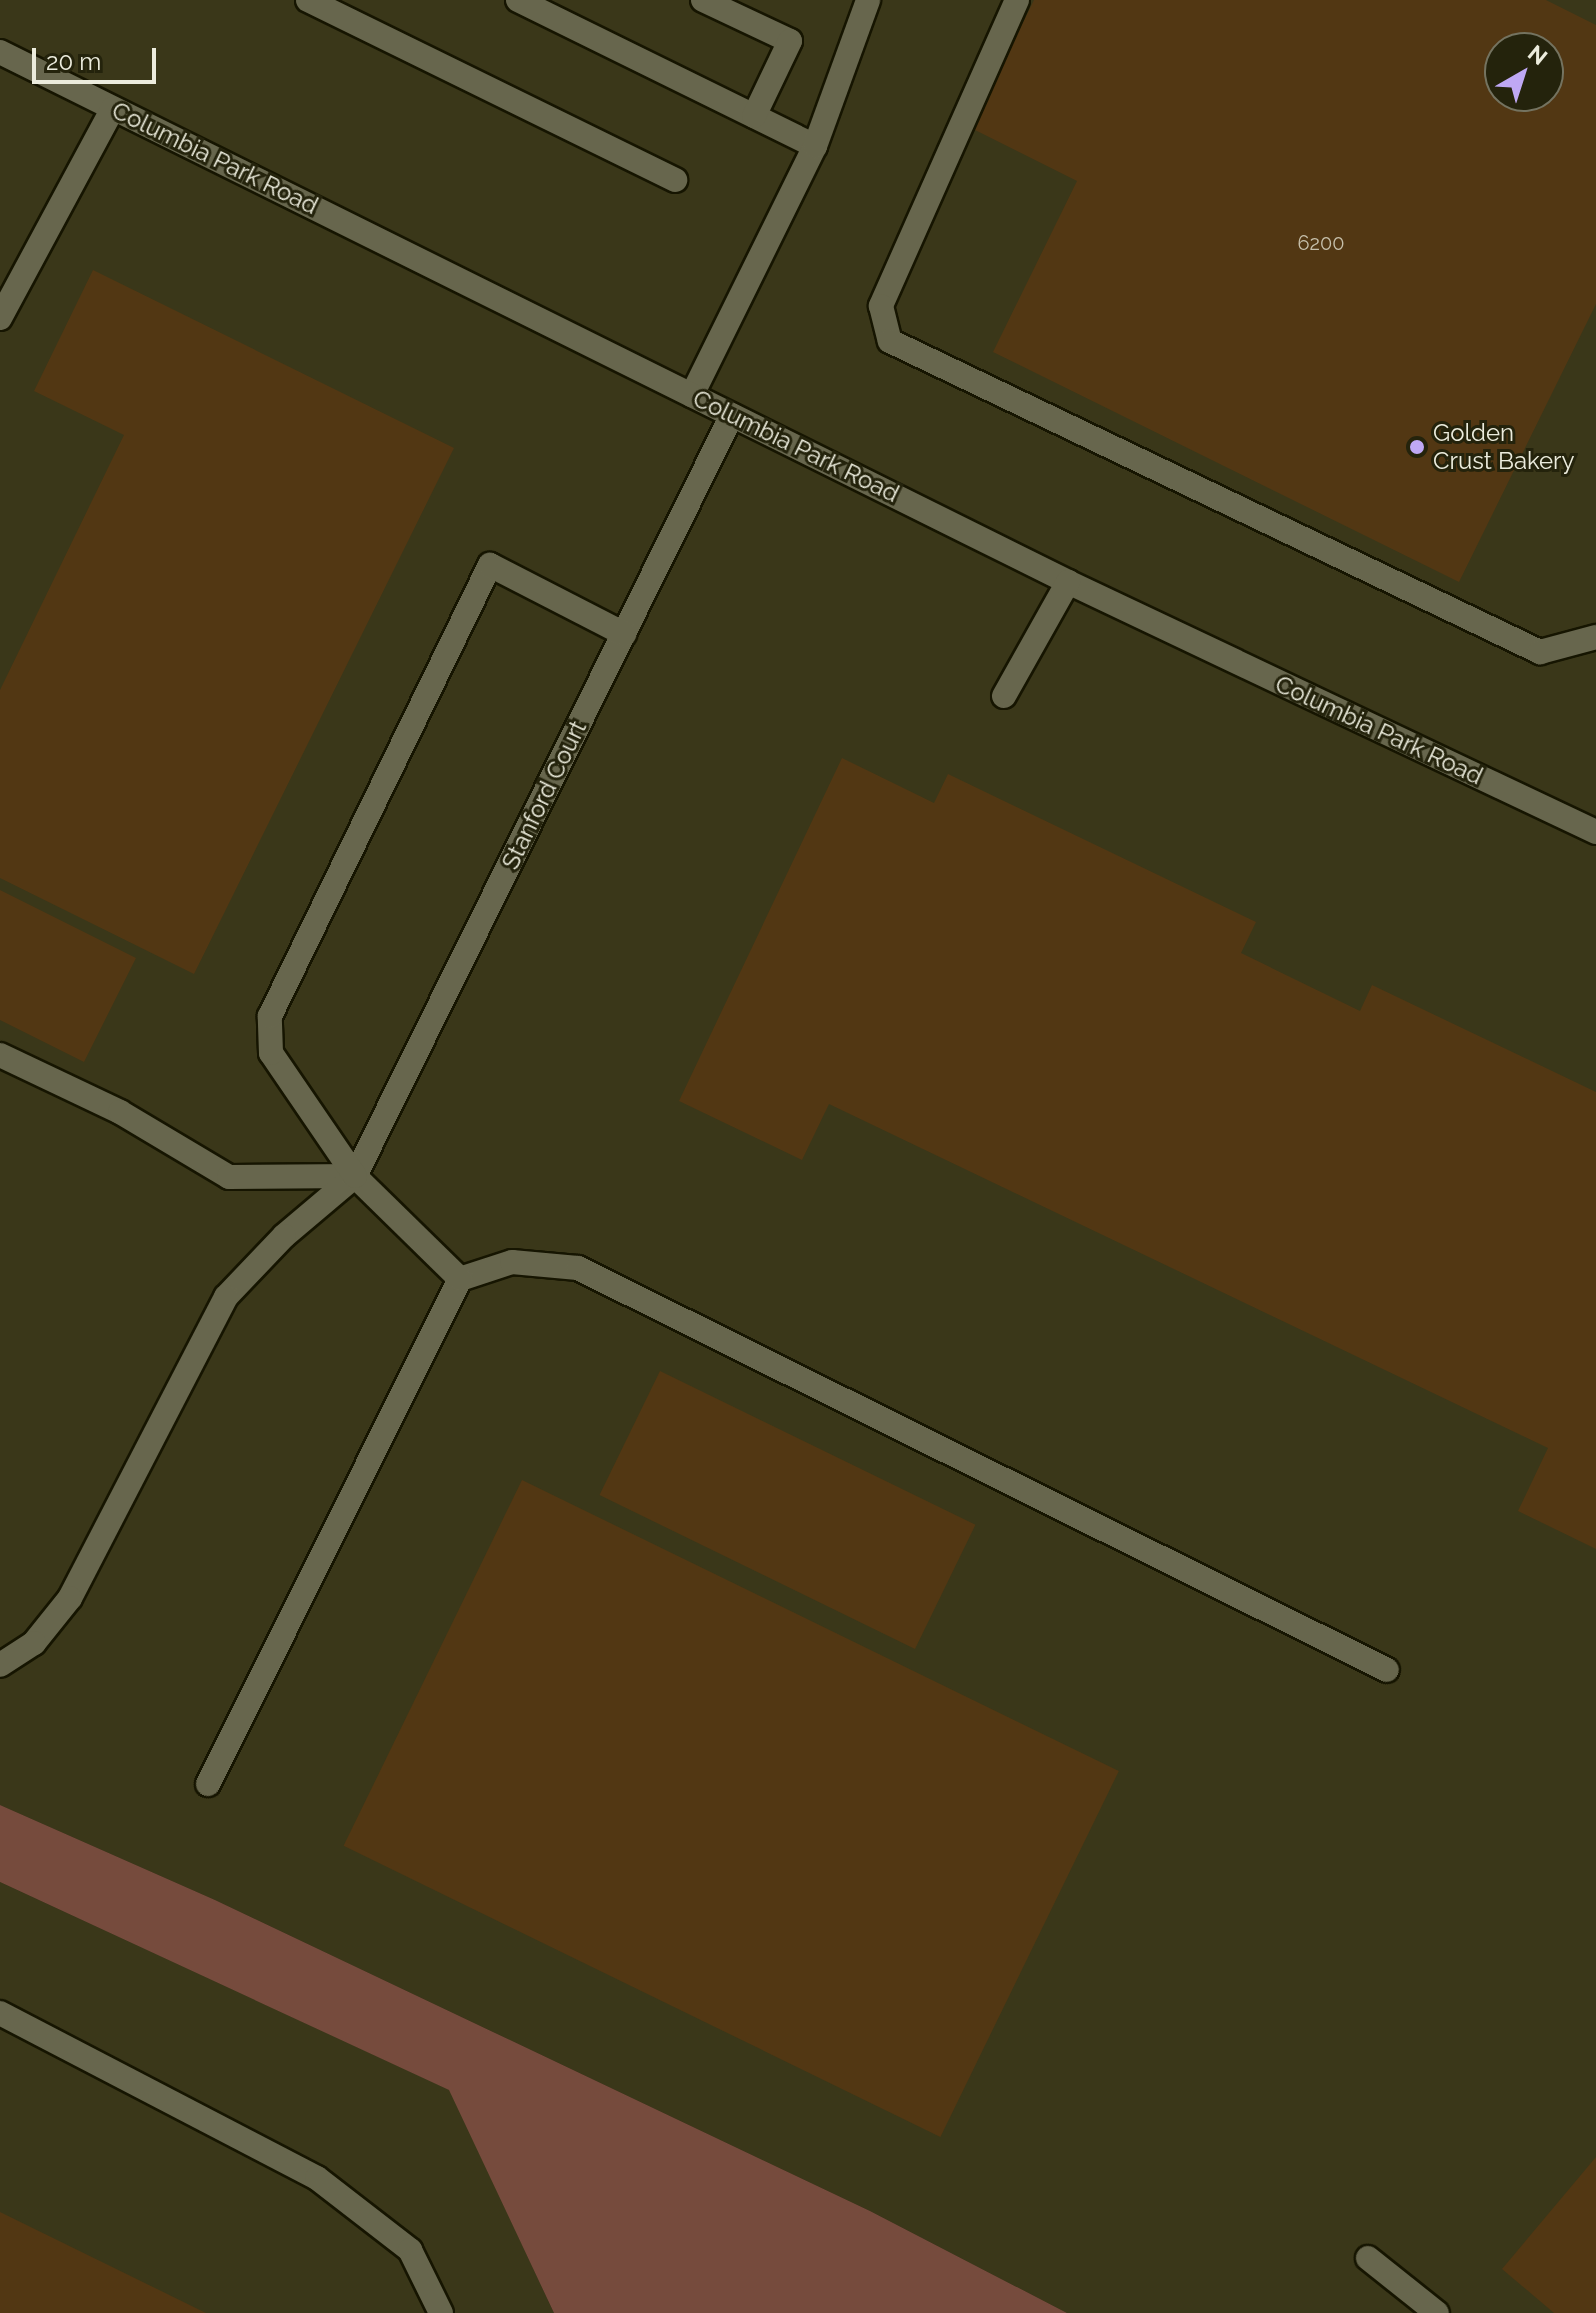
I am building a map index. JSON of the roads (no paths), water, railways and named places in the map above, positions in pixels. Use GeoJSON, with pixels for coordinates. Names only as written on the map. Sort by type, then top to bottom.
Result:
{"type":"FeatureCollection","features":[{"type":"Feature","properties":{"kind":"street"},"geometry":{"type":"LineString","coordinates":[[308,0],[675,180]]}},
{"type":"Feature","properties":{"kind":"street"},"geometry":{"type":"LineString","coordinates":[[518,0],[815,146]]}},
{"type":"Feature","properties":{"kind":"street"},"geometry":{"type":"LineString","coordinates":[[703,0],[790,41],[754,116]]}},
{"type":"Feature","properties":{"kind":"street"},"geometry":{"type":"LineString","coordinates":[[692,395],[815,146],[868,0]]}},
{"type":"Feature","properties":{"kind":"street"},"geometry":{"type":"LineString","coordinates":[[1017,0],[881,306],[890,341],[1540,652],[1596,637]]}},
{"type":"Feature","properties":{"kind":"street","name":"Columbia Park Road"},"geometry":{"type":"LineString","coordinates":[[0,52],[1068,582],[1596,832]]}},
{"type":"Feature","properties":{"kind":"street"},"geometry":{"type":"LineString","coordinates":[[0,318],[113,108]]}},
{"type":"Feature","properties":{"kind":"street","name":"Stanford Court"},"geometry":{"type":"LineString","coordinates":[[355,1176],[732,415]]}},
{"type":"Feature","properties":{"kind":"street"},"geometry":{"type":"LineString","coordinates":[[460,1279],[355,1176],[271,1053],[267,1028],[490,565],[624,634]]}},
{"type":"Feature","properties":{"kind":"street"},"geometry":{"type":"LineString","coordinates":[[1004,696],[1068,582]]}},
{"type":"Feature","properties":{"kind":"street"},"geometry":{"type":"LineString","coordinates":[[0,1055],[120,1112],[229,1177],[355,1176]]}},
{"type":"Feature","properties":{"kind":"street"},"geometry":{"type":"LineString","coordinates":[[0,1665],[34,1643],[70,1598],[226,1297],[284,1236],[355,1176]]}},
{"type":"Feature","properties":{"kind":"street"},"geometry":{"type":"LineString","coordinates":[[208,1784],[460,1279],[512,1262],[578,1268],[1387,1670]]}},
{"type":"Feature","properties":{"kind":"street"},"geometry":{"type":"LineString","coordinates":[[0,2013],[317,2178],[410,2250],[441,2313]]}},
{"type":"Feature","properties":{"kind":"street"},"geometry":{"type":"LineString","coordinates":[[1368,2258],[1437,2313]]}},
{"type":"Feature","properties":{"kind":"place","name":"Golden Crust Bakery"},"geometry":{"type":"Point","coordinates":[1417,447]}}]}
